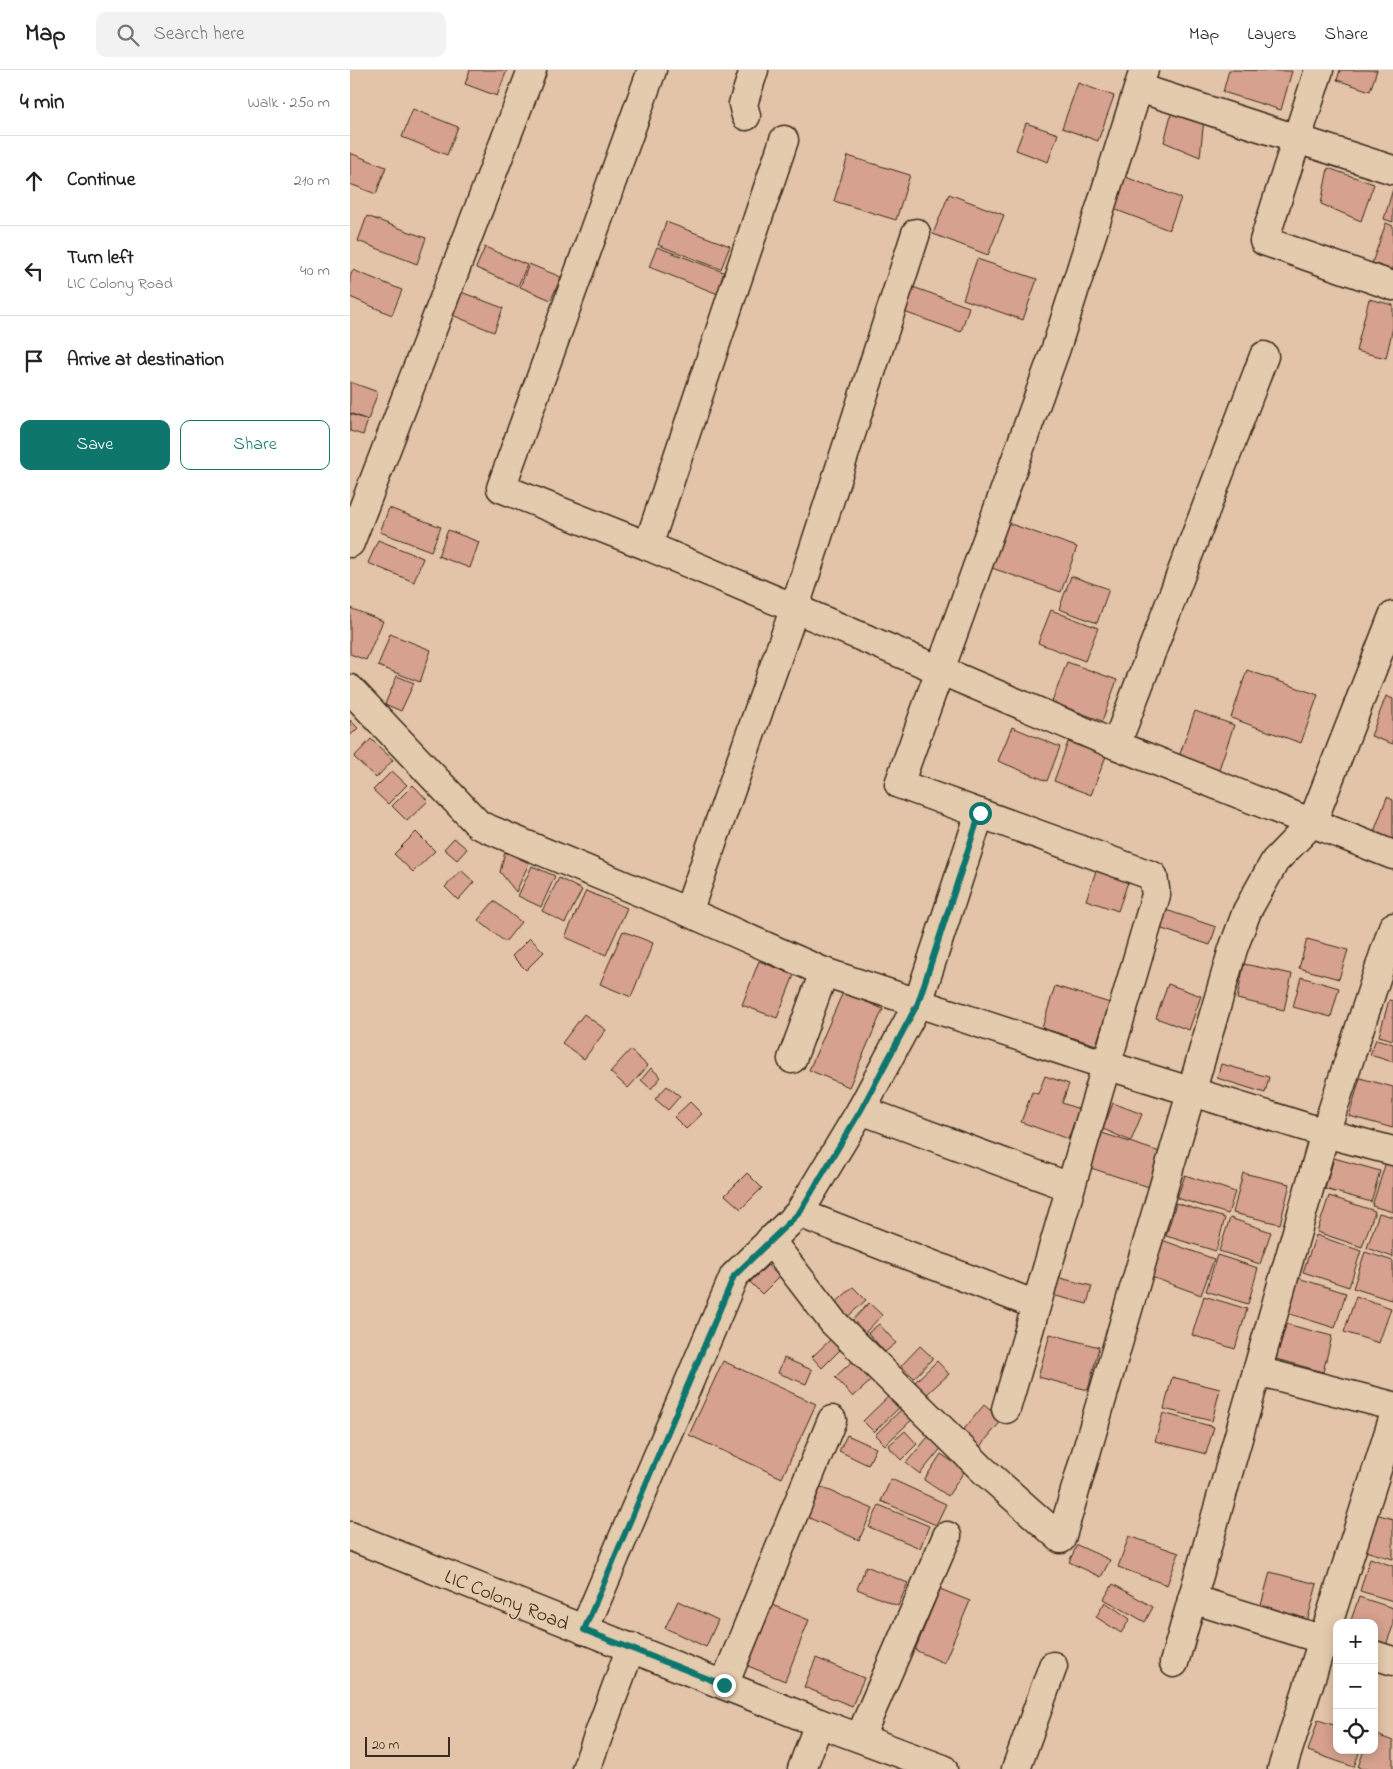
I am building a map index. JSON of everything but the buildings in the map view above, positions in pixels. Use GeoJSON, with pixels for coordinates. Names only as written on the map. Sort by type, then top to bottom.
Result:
{"type":"FeatureCollection","features":[{"type":"Feature","properties":{"kind":"street"},"geometry":{"type":"LineString","coordinates":[[350,543],[532,70]]}},
{"type":"Feature","properties":{"kind":"street"},"geometry":{"type":"LineString","coordinates":[[652,70],[501,488],[648,546],[1116,746],[1393,855]]}},
{"type":"Feature","properties":{"kind":"street"},"geometry":{"type":"LineString","coordinates":[[746,116],[743,104],[754,70]]}},
{"type":"Feature","properties":{"kind":"street"},"geometry":{"type":"LineString","coordinates":[[1319,70],[1264,241],[1393,286]]}},
{"type":"Feature","properties":{"kind":"street"},"geometry":{"type":"LineString","coordinates":[[1006,1408],[1156,895],[1153,876],[899,784],[1056,348],[1142,79],[1297,139],[1393,170]]}},
{"type":"Feature","properties":{"kind":"street"},"geometry":{"type":"LineString","coordinates":[[648,546],[784,140]]}},
{"type":"Feature","properties":{"kind":"street"},"geometry":{"type":"LineString","coordinates":[[688,912],[794,610],[916,233]]}},
{"type":"Feature","properties":{"kind":"street"},"geometry":{"type":"LineString","coordinates":[[1116,746],[1264,356]]}},
{"type":"Feature","properties":{"kind":"street"},"geometry":{"type":"LineString","coordinates":[[770,1240],[833,1322],[982,1469],[1061,1539],[1232,949],[1247,911],[1275,861],[1312,823],[1393,616]]}},
{"type":"Feature","properties":{"kind":"street"},"geometry":{"type":"LineString","coordinates":[[350,689],[479,825],[688,912],[824,972],[1106,1065],[1325,1133],[1393,1151]]}},
{"type":"Feature","properties":{"kind":"street"},"geometry":{"type":"LineString","coordinates":[[584,1630],[734,1276],[799,1213],[861,1110],[918,1003],[980,813]]}},
{"type":"Feature","properties":{"kind":"street"},"geometry":{"type":"LineString","coordinates":[[1174,1664],[1325,1133],[1393,927]]}},
{"type":"Feature","properties":{"kind":"street"},"geometry":{"type":"LineString","coordinates":[[792,1058],[824,972]]}},
{"type":"Feature","properties":{"kind":"street"},"geometry":{"type":"LineString","coordinates":[[861,1110],[1070,1187]]}},
{"type":"Feature","properties":{"kind":"street"},"geometry":{"type":"LineString","coordinates":[[799,1213],[1036,1305]]}},
{"type":"Feature","properties":{"kind":"street"},"geometry":{"type":"LineString","coordinates":[[1257,1371],[1393,1406]]}},
{"type":"Feature","properties":{"kind":"street"},"geometry":{"type":"LineString","coordinates":[[1282,1769],[1330,1642],[1393,1419]]}},
{"type":"Feature","properties":{"kind":"street"},"geometry":{"type":"LineString","coordinates":[[724,1685],[832,1420]]}},
{"type":"Feature","properties":{"kind":"street","name":"LIC Colony Road"},"geometry":{"type":"LineString","coordinates":[[350,1536],[819,1723],[943,1769]]}},
{"type":"Feature","properties":{"kind":"street"},"geometry":{"type":"LineString","coordinates":[[860,1737],[947,1536]]}},
{"type":"Feature","properties":{"kind":"street"},"geometry":{"type":"LineString","coordinates":[[1192,1599],[1330,1642]]}},
{"type":"Feature","properties":{"kind":"street"},"geometry":{"type":"LineString","coordinates":[[586,1769],[631,1647]]}},
{"type":"Feature","properties":{"kind":"street"},"geometry":{"type":"LineString","coordinates":[[1378,1656],[1393,1661]]}},
{"type":"Feature","properties":{"kind":"street"},"geometry":{"type":"LineString","coordinates":[[1016,1769],[1053,1666]]}},
{"type":"Feature","properties":{"kind":"street"},"geometry":{"type":"LineString","coordinates":[[802,1769],[819,1723]]}},
{"type":"Feature","properties":{"kind":"route"},"geometry":{"type":"LineString","coordinates":[[724,1685],[584,1630],[734,1276],[799,1213],[861,1110],[918,1003],[980,813]]}}]}
